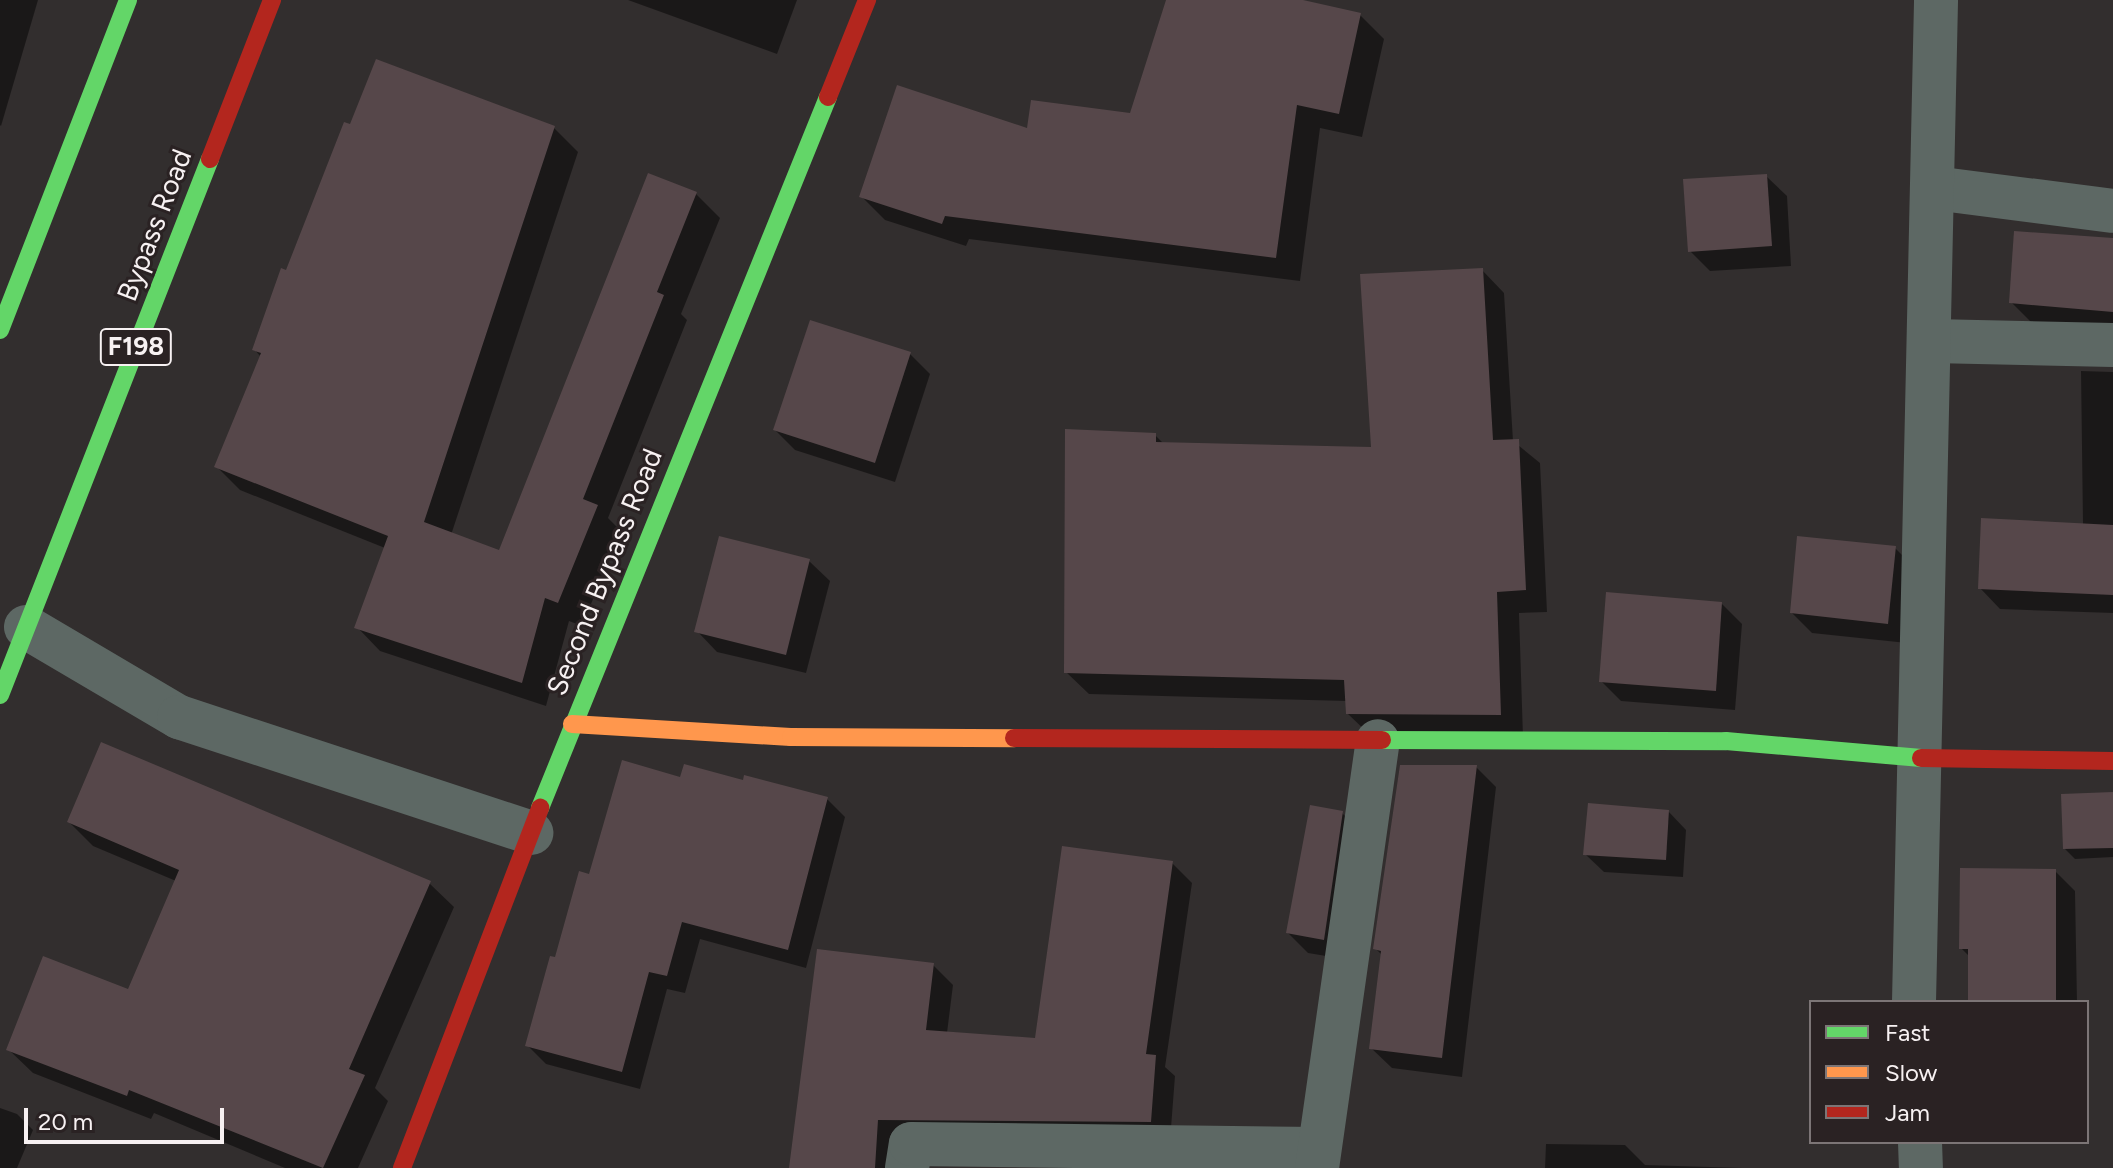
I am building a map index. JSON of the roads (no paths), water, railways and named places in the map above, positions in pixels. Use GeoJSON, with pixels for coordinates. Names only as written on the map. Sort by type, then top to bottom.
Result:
{"type":"FeatureCollection","features":[{"type":"Feature","properties":{"kind":"street"},"geometry":{"type":"LineString","coordinates":[[0,330],[128,0]]}},
{"type":"Feature","properties":{"kind":"street","name":"Bypass Road"},"geometry":{"type":"LineString","coordinates":[[0,695],[19,625],[272,0]]}},
{"type":"Feature","properties":{"kind":"street","name":"Second Bypass Road"},"geometry":{"type":"LineString","coordinates":[[402,1168],[572,724],[867,0]]}},
{"type":"Feature","properties":{"kind":"street"},"geometry":{"type":"LineString","coordinates":[[1914,1000],[1918,758],[1932,341],[1936,0]]}},
{"type":"Feature","properties":{"kind":"street"},"geometry":{"type":"LineString","coordinates":[[1934,188],[2113,211]]}},
{"type":"Feature","properties":{"kind":"street"},"geometry":{"type":"LineString","coordinates":[[1932,341],[2113,345]]}},
{"type":"Feature","properties":{"kind":"street"},"geometry":{"type":"LineString","coordinates":[[19,625],[179,717],[531,833]]}},
{"type":"Feature","properties":{"kind":"street"},"geometry":{"type":"LineString","coordinates":[[572,724],[791,737],[1726,741],[1918,758],[2113,761]]}},
{"type":"Feature","properties":{"kind":"street"},"geometry":{"type":"LineString","coordinates":[[907,1168],[911,1144],[1317,1159],[1378,741]]}},
{"type":"Feature","properties":{"kind":"street"},"geometry":{"type":"LineString","coordinates":[[1920,1144],[1921,1168]]}}]}
